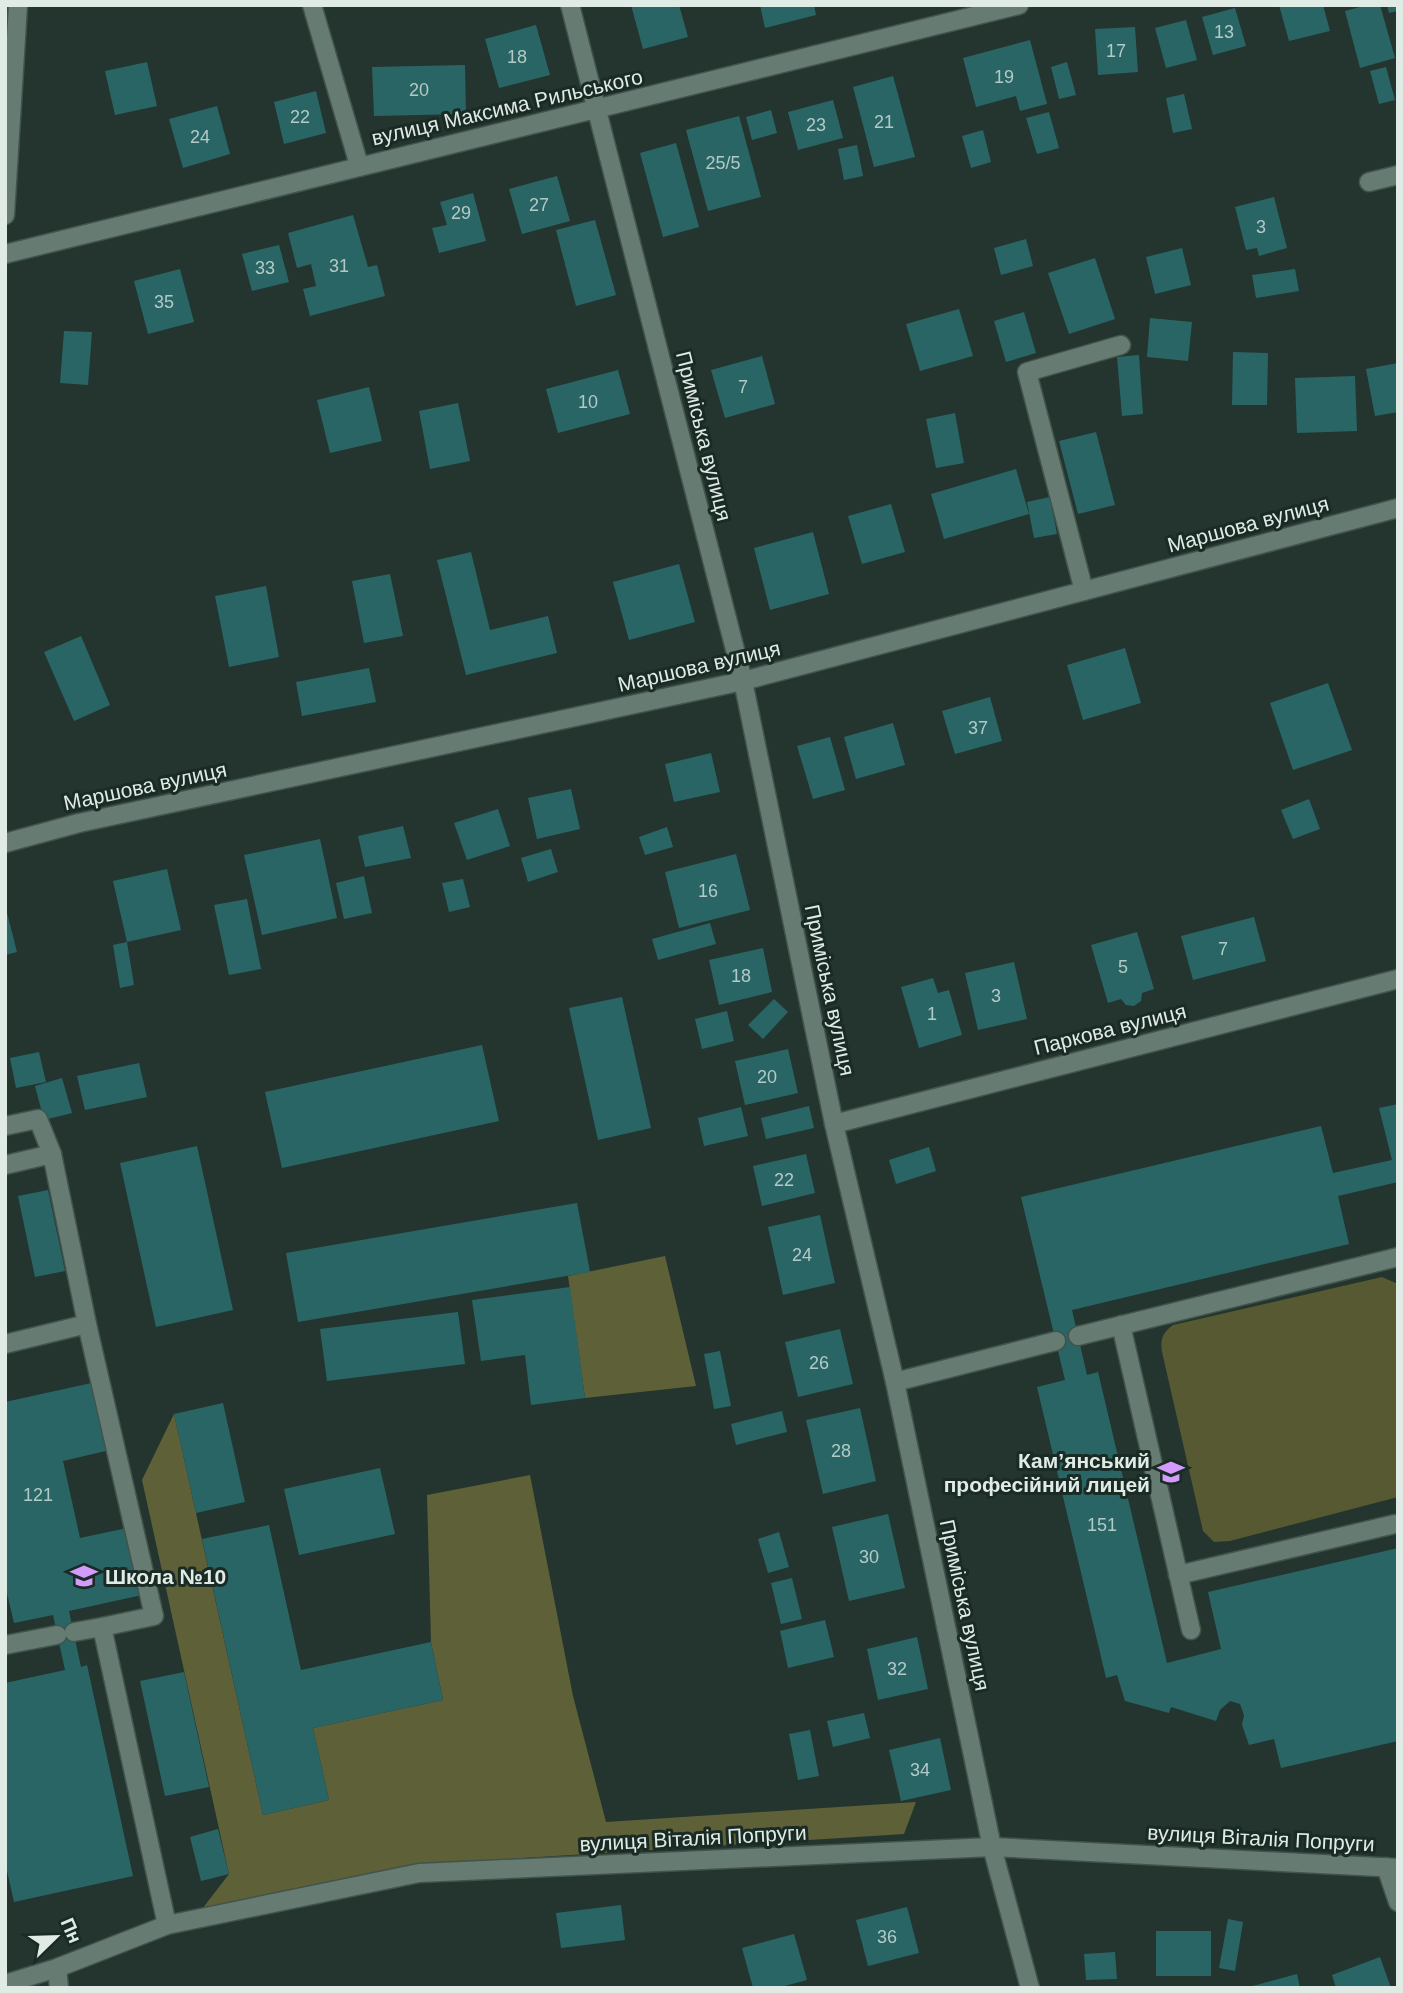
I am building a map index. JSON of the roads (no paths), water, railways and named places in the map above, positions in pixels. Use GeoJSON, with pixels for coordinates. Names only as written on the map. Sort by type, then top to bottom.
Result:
{"type":"FeatureCollection","features":[{"type":"Feature","properties":{"kind":"street"},"geometry":{"type":"LineString","coordinates":[[5,215],[18,5]]}},
{"type":"Feature","properties":{"kind":"street"},"geometry":{"type":"LineString","coordinates":[[312,5],[359,165]]}},
{"type":"Feature","properties":{"kind":"street","name":"Приміська вулиця"},"geometry":{"type":"LineString","coordinates":[[570,5],[743,681],[834,1124],[895,1382],[992,1847],[1026,1987]]}},
{"type":"Feature","properties":{"kind":"street","name":"вулиця Максима Рильського"},"geometry":{"type":"LineString","coordinates":[[5,254],[1019,5]]}},
{"type":"Feature","properties":{"kind":"street"},"geometry":{"type":"LineString","coordinates":[[1369,182],[1398,175]]}},
{"type":"Feature","properties":{"kind":"street"},"geometry":{"type":"LineString","coordinates":[[1084,591],[1027,372],[1121,345]]}},
{"type":"Feature","properties":{"kind":"street","name":"Маршова вулиця"},"geometry":{"type":"LineString","coordinates":[[5,843],[79,823],[743,681],[1398,508]]}},
{"type":"Feature","properties":{"kind":"street","name":"Паркова вулиця"},"geometry":{"type":"LineString","coordinates":[[834,1124],[1398,979]]}},
{"type":"Feature","properties":{"kind":"street"},"geometry":{"type":"LineString","coordinates":[[5,1126],[37,1119],[52,1154],[87,1324],[154,1616],[5,1645]]}},
{"type":"Feature","properties":{"kind":"street"},"geometry":{"type":"LineString","coordinates":[[5,1165],[52,1154]]}},
{"type":"Feature","properties":{"kind":"street"},"geometry":{"type":"LineString","coordinates":[[1078,1336],[1398,1257]]}},
{"type":"Feature","properties":{"kind":"street"},"geometry":{"type":"LineString","coordinates":[[5,1344],[87,1324]]}},
{"type":"Feature","properties":{"kind":"street"},"geometry":{"type":"LineString","coordinates":[[1121,1325],[1191,1630]]}},
{"type":"Feature","properties":{"kind":"street"},"geometry":{"type":"LineString","coordinates":[[895,1382],[1056,1341]]}},
{"type":"Feature","properties":{"kind":"street"},"geometry":{"type":"LineString","coordinates":[[1178,1575],[1395,1524]]}},
{"type":"Feature","properties":{"kind":"street"},"geometry":{"type":"LineString","coordinates":[[102,1627],[167,1926]]}},
{"type":"Feature","properties":{"kind":"street","name":"вулиця Віталія Попруги"},"geometry":{"type":"LineString","coordinates":[[5,1984],[57,1968],[167,1926],[419,1873],[992,1847],[1392,1867]]}},
{"type":"Feature","properties":{"kind":"street"},"geometry":{"type":"LineString","coordinates":[[1392,1867],[1398,1902]]}},
{"type":"Feature","properties":{"kind":"street"},"geometry":{"type":"LineString","coordinates":[[57,1968],[59,1988]]}},
{"type":"Feature","properties":{"kind":"place","name":"Кам’янський професійний лицей"},"geometry":{"type":"Point","coordinates":[1171,1472]}},
{"type":"Feature","properties":{"kind":"place","name":"Школа №10"},"geometry":{"type":"Point","coordinates":[84,1576]}}]}
